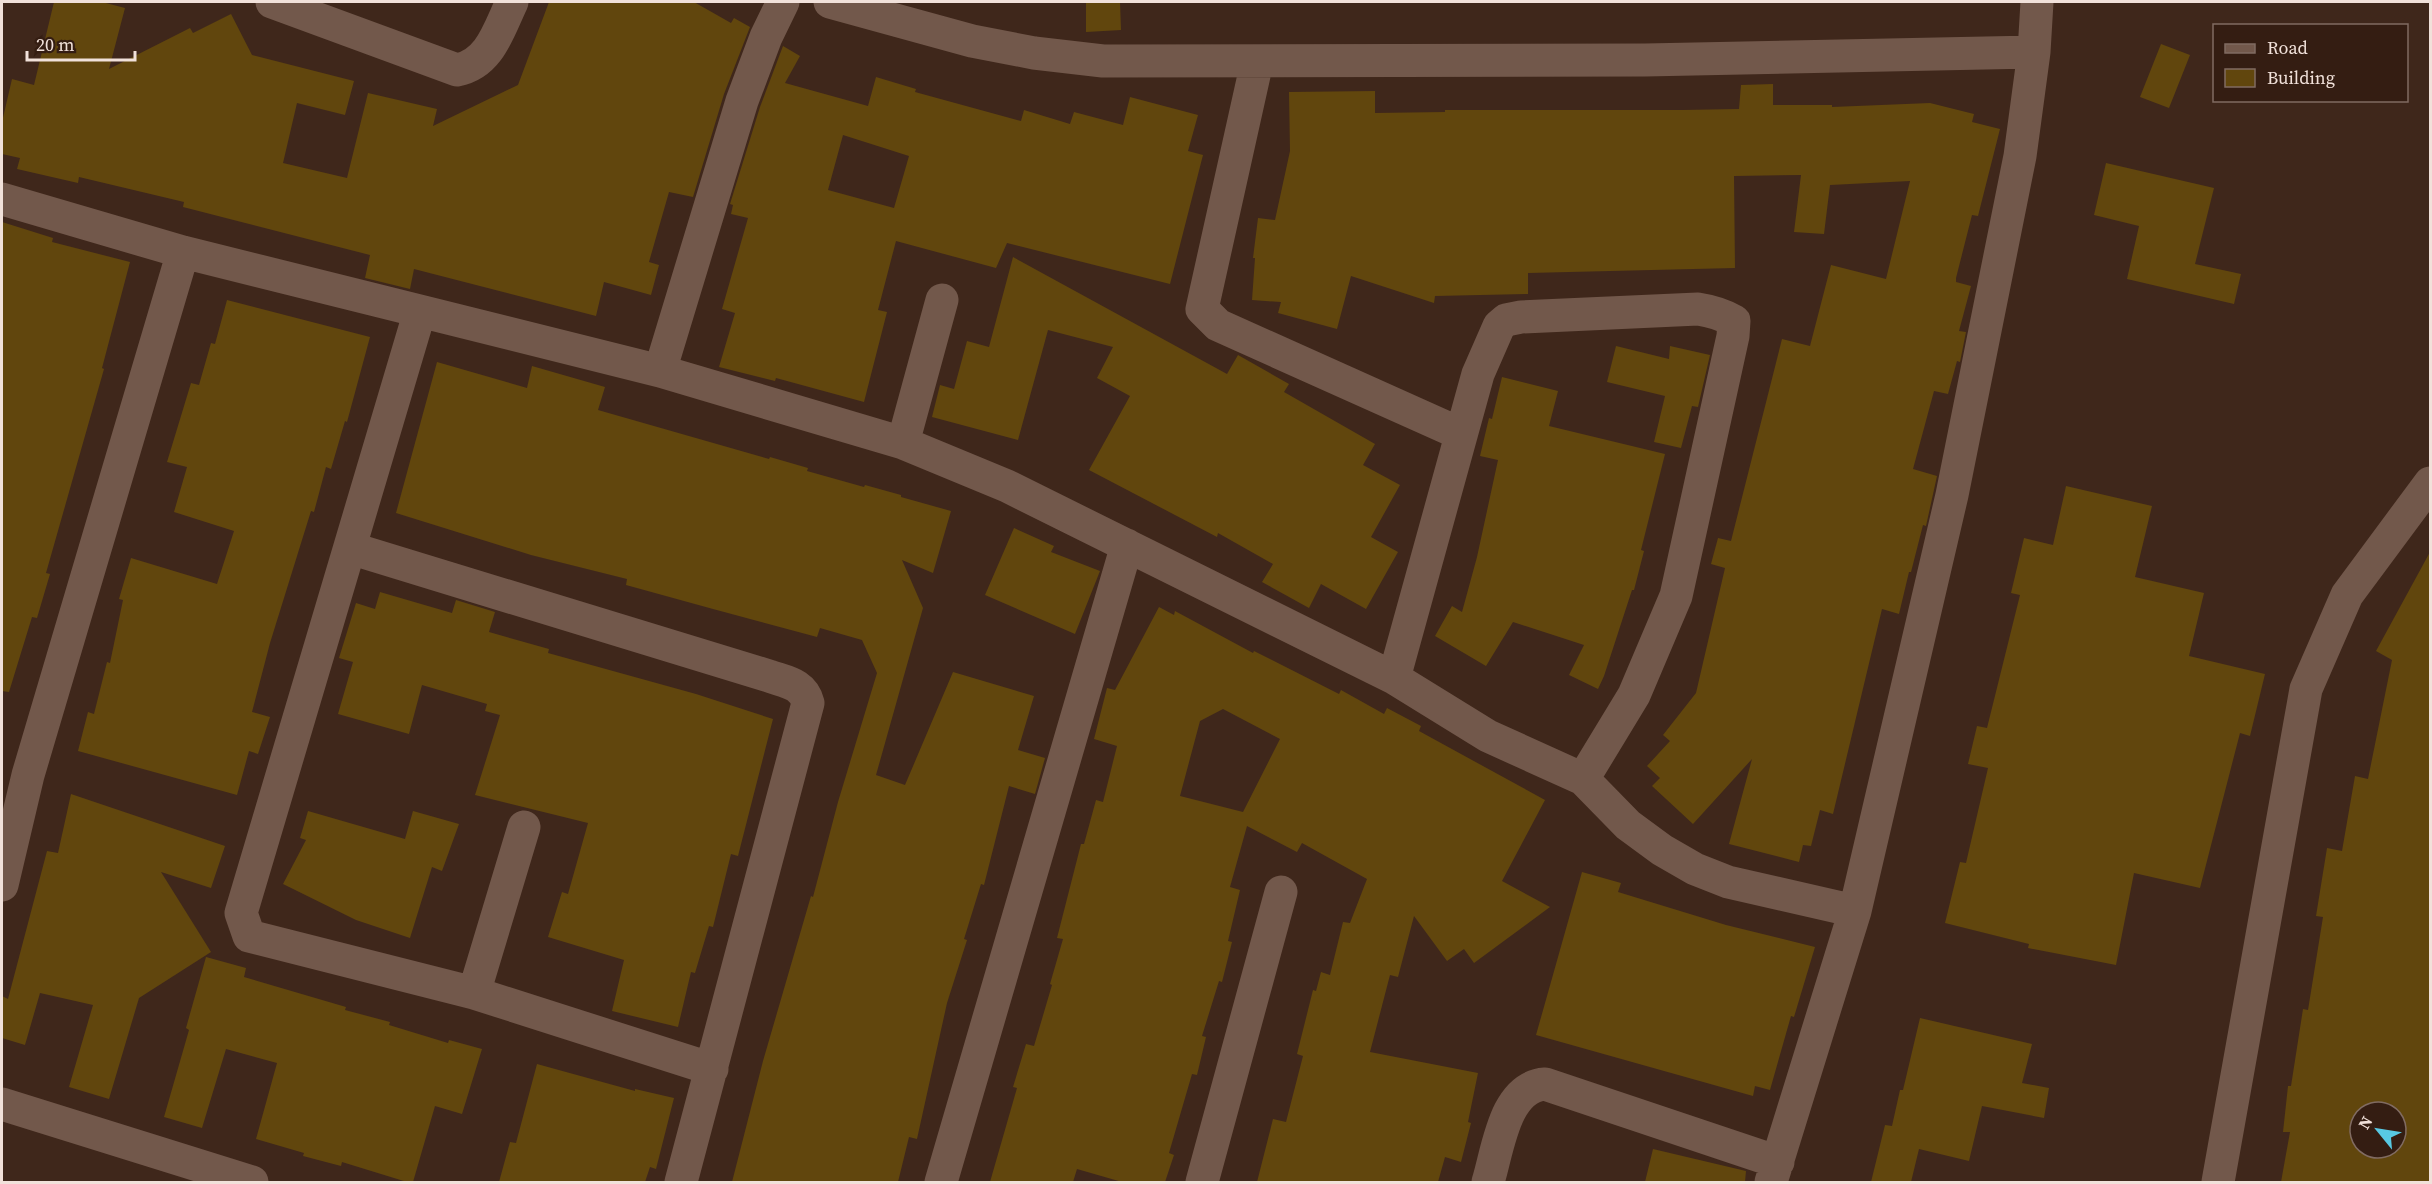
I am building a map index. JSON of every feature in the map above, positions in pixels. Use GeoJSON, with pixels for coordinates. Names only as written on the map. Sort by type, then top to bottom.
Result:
{"type":"FeatureCollection","features":[{"type":"Feature","properties":{"kind":"street"},"geometry":{"type":"LineString","coordinates":[[272,2],[457,70],[466,68],[484,57],[512,2]]}},
{"type":"Feature","properties":{"kind":"street"},"geometry":{"type":"LineString","coordinates":[[660,371],[742,101],[766,37],[783,2]]}},
{"type":"Feature","properties":{"kind":"street"},"geometry":{"type":"LineString","coordinates":[[830,2],[961,38],[1034,52],[1103,61],[1657,60],[2034,52]]}},
{"type":"Feature","properties":{"kind":"street"},"geometry":{"type":"LineString","coordinates":[[1488,1182],[1514,1100],[1533,1085],[1545,1084],[1774,1172],[1855,911],[1952,495],[2020,156],[2034,52],[2037,2]]}},
{"type":"Feature","properties":{"kind":"street"},"geometry":{"type":"LineString","coordinates":[[1257,62],[1202,309],[1218,325],[1461,434]]}},
{"type":"Feature","properties":{"kind":"street"},"geometry":{"type":"LineString","coordinates":[[2,199],[183,252],[660,371],[903,442],[1007,486],[1127,545],[1394,678],[1488,736],[1583,779],[1628,825],[1695,869],[1728,882],[1855,911]]}},
{"type":"Feature","properties":{"kind":"street"},"geometry":{"type":"LineString","coordinates":[[2,885],[15,771],[183,252]]}},
{"type":"Feature","properties":{"kind":"street"},"geometry":{"type":"LineString","coordinates":[[903,442],[942,300]]}},
{"type":"Feature","properties":{"kind":"street"},"geometry":{"type":"LineString","coordinates":[[1394,678],[1478,374],[1493,336],[1506,320],[1521,316],[1698,309],[1713,311],[1734,321],[1733,336],[1676,596],[1634,695],[1583,779]]}},
{"type":"Feature","properties":{"kind":"street"},"geometry":{"type":"LineString","coordinates":[[420,311],[241,914],[249,936],[474,993],[712,1069]]}},
{"type":"Feature","properties":{"kind":"street"},"geometry":{"type":"LineString","coordinates":[[2218,1182],[2306,689],[2347,595],[2430,483]]}},
{"type":"Feature","properties":{"kind":"street"},"geometry":{"type":"LineString","coordinates":[[941,1182],[1127,545]]}},
{"type":"Feature","properties":{"kind":"street"},"geometry":{"type":"LineString","coordinates":[[350,548],[769,676],[802,690],[808,703],[681,1182]]}},
{"type":"Feature","properties":{"kind":"street"},"geometry":{"type":"LineString","coordinates":[[474,993],[524,827]]}},
{"type":"Feature","properties":{"kind":"street"},"geometry":{"type":"LineString","coordinates":[[1202,1182],[1281,892]]}},
{"type":"Feature","properties":{"kind":"street"},"geometry":{"type":"LineString","coordinates":[[2,1104],[252,1182]]}},
{"type":"Feature","properties":{"kind":"building"},"geometry":{"type":"Polygon","coordinates":[[[54,2],[102,2],[125,8],[109,69],[190,28],[193,33],[231,14],[252,55],[354,81],[345,115],[297,103],[283,163],[347,178],[368,93],[437,109],[433,126],[518,85],[549,2],[694,2],[731,23],[734,18],[750,27],[724,94],[693,197],[669,192],[649,262],[659,265],[651,295],[604,282],[596,316],[414,269],[410,289],[365,278],[370,255],[183,207],[184,202],[79,177],[78,183],[17,169],[20,158],[2,154],[2,122],[12,79],[34,85],[54,2]]]}},
{"type":"Feature","properties":{"kind":"building"},"geometry":{"type":"Polygon","coordinates":[[[1086,2],[1120,2],[1121,30],[1086,32],[1086,2]]]}},
{"type":"Feature","properties":{"kind":"building"},"geometry":{"type":"Polygon","coordinates":[[[2161,44],[2190,55],[2169,108],[2140,97],[2161,44]]]}},
{"type":"Feature","properties":{"kind":"building"},"geometry":{"type":"Polygon","coordinates":[[[783,46],[800,56],[785,83],[868,106],[876,77],[916,89],[915,92],[1021,121],[1024,110],[1070,124],[1074,112],[1123,125],[1130,97],[1198,115],[1188,151],[1203,155],[1170,284],[1007,243],[996,268],[896,241],[878,310],[887,312],[864,402],[776,378],[775,381],[719,367],[735,313],[722,309],[748,218],[731,214],[733,205],[730,204],[760,107],[783,46]],[[843,135],[828,190],[894,208],[909,156],[843,135]]]}},
{"type":"Feature","properties":{"kind":"building"},"geometry":{"type":"Polygon","coordinates":[[[1773,84],[1773,105],[1832,105],[1832,107],[1930,103],[1974,114],[1972,122],[2000,129],[1978,216],[1972,215],[1956,278],[1956,282],[1971,286],[1959,331],[1966,332],[1960,362],[1957,361],[1948,394],[1934,391],[1913,469],[1937,476],[1926,526],[1923,525],[1899,614],[1882,609],[1833,814],[1820,810],[1811,846],[1803,845],[1799,862],[1729,844],[1752,759],[1693,824],[1652,786],[1660,778],[1647,766],[1670,741],[1663,735],[1696,693],[1725,568],[1711,564],[1718,538],[1731,541],[1782,339],[1810,346],[1831,265],[1886,279],[1910,181],[1830,185],[1824,234],[1794,232],[1801,175],[1734,176],[1735,268],[1528,273],[1528,294],[1435,296],[1434,303],[1351,276],[1337,329],[1278,313],[1281,302],[1252,300],[1255,258],[1253,258],[1258,218],[1275,220],[1290,151],[1289,92],[1375,91],[1375,113],[1445,112],[1445,110],[1682,110],[1739,109],[1741,85],[1773,84]]]}},
{"type":"Feature","properties":{"kind":"building"},"geometry":{"type":"Polygon","coordinates":[[[2106,163],[2214,188],[2195,264],[2241,274],[2234,304],[2127,279],[2139,226],[2094,215],[2106,163]]]}},
{"type":"Feature","properties":{"kind":"building"},"geometry":{"type":"Polygon","coordinates":[[[2,222],[53,238],[52,242],[130,262],[102,368],[104,369],[46,573],[50,574],[37,618],[32,617],[9,692],[2,691],[2,222]]]}},
{"type":"Feature","properties":{"kind":"building"},"geometry":{"type":"Polygon","coordinates":[[[1013,257],[1227,374],[1238,355],[1289,384],[1284,392],[1375,444],[1363,465],[1400,485],[1371,537],[1398,552],[1366,609],[1321,584],[1309,608],[1262,582],[1273,564],[1218,533],[1217,537],[1089,470],[1130,396],[1097,378],[1113,347],[1048,330],[1018,440],[932,417],[940,385],[954,389],[967,341],[989,347],[1013,257]]]}},
{"type":"Feature","properties":{"kind":"building"},"geometry":{"type":"Polygon","coordinates":[[[227,300],[370,337],[347,422],[345,421],[331,469],[326,467],[314,512],[311,511],[270,643],[252,712],[270,717],[258,754],[249,751],[237,795],[78,751],[88,712],[94,714],[107,662],[110,663],[123,600],[119,599],[131,558],[217,584],[234,531],[174,512],[187,467],[167,462],[191,383],[199,385],[211,343],[215,344],[227,300]]]}},
{"type":"Feature","properties":{"kind":"building"},"geometry":{"type":"Polygon","coordinates":[[[1616,346],[1669,359],[1670,346],[1710,355],[1698,407],[1692,406],[1681,448],[1654,442],[1665,396],[1607,382],[1616,346]]]}},
{"type":"Feature","properties":{"kind":"building"},"geometry":{"type":"Polygon","coordinates":[[[437,362],[527,388],[532,366],[605,387],[598,410],[769,459],[770,457],[808,468],[807,471],[901,495],[901,497],[951,511],[933,573],[902,560],[923,608],[876,775],[905,785],[953,672],[1034,696],[1018,750],[1045,758],[1035,794],[1009,786],[984,885],[981,884],[964,939],[967,940],[947,1003],[917,1139],[909,1137],[898,1182],[732,1182],[763,1061],[877,673],[862,640],[820,628],[817,637],[713,609],[626,585],[627,579],[531,555],[396,513],[437,362]]]}},
{"type":"Feature","properties":{"kind":"building"},"geometry":{"type":"Polygon","coordinates":[[[1502,377],[1558,391],[1549,426],[1665,454],[1641,550],[1644,551],[1634,590],[1632,590],[1598,689],[1569,675],[1584,645],[1513,622],[1486,666],[1435,636],[1452,606],[1462,612],[1477,557],[1498,460],[1480,456],[1502,377]]]}},
{"type":"Feature","properties":{"kind":"building"},"geometry":{"type":"Polygon","coordinates":[[[2066,486],[2152,506],[2135,577],[2204,593],[2189,656],[2265,674],[2250,736],[2240,733],[2200,888],[2134,873],[2116,965],[2028,948],[2029,944],[1945,923],[1960,862],[1966,863],[1988,768],[1968,764],[1977,726],[1987,728],[2020,595],[2011,593],[2024,538],[2053,545],[2066,486]]]}},
{"type":"Feature","properties":{"kind":"building"},"geometry":{"type":"Polygon","coordinates":[[[1014,528],[1054,546],[1051,552],[1100,571],[1075,634],[985,595],[1014,528]]]}},
{"type":"Feature","properties":{"kind":"building"},"geometry":{"type":"Polygon","coordinates":[[[2430,552],[2430,1182],[2281,1182],[2290,1132],[2283,1132],[2288,1086],[2291,1086],[2303,1009],[2308,1010],[2323,917],[2316,916],[2327,848],[2342,851],[2355,776],[2368,779],[2392,660],[2376,651],[2430,552]]]}},
{"type":"Feature","properties":{"kind":"building"},"geometry":{"type":"Polygon","coordinates":[[[380,592],[452,613],[456,600],[495,612],[489,632],[549,649],[548,653],[696,694],[773,719],[738,856],[731,854],[713,927],[709,926],[695,973],[691,972],[678,1027],[612,1011],[624,960],[548,937],[562,892],[568,894],[588,823],[475,795],[500,715],[485,711],[487,704],[422,685],[409,734],[338,714],[353,662],[339,658],[356,603],[375,609],[380,592]]]}},
{"type":"Feature","properties":{"kind":"building"},"geometry":{"type":"Polygon","coordinates":[[[1159,607],[1174,615],[1175,611],[1253,653],[1254,651],[1339,694],[1341,690],[1384,714],[1387,708],[1421,726],[1419,731],[1545,800],[1502,881],[1550,907],[1474,963],[1464,949],[1447,961],[1414,916],[1398,977],[1390,975],[1370,1052],[1478,1073],[1468,1122],[1471,1123],[1461,1162],[1445,1157],[1438,1182],[1257,1182],[1273,1119],[1286,1122],[1303,1056],[1297,1054],[1313,990],[1316,991],[1321,972],[1330,975],[1343,922],[1350,923],[1367,879],[1302,843],[1297,852],[1247,826],[1230,887],[1240,890],[1228,941],[1232,942],[1222,982],[1219,981],[1202,1036],[1206,1037],[1197,1075],[1192,1074],[1169,1153],[1174,1155],[1165,1182],[1122,1182],[1077,1169],[1073,1182],[990,1182],[1017,1088],[1013,1087],[1026,1044],[1034,1046],[1052,985],[1050,984],[1063,939],[1057,938],[1081,844],[1084,844],[1096,800],[1103,802],[1117,746],[1094,739],[1107,688],[1115,690],[1159,607]],[[1223,709],[1200,721],[1180,796],[1243,812],[1280,739],[1223,709]]]}},
{"type":"Feature","properties":{"kind":"building"},"geometry":{"type":"Polygon","coordinates":[[[71,794],[225,846],[211,888],[161,872],[211,952],[139,998],[109,1099],[69,1087],[93,1005],[40,993],[25,1045],[2,1038],[2,996],[8,999],[47,851],[58,853],[71,794]]]}},
{"type":"Feature","properties":{"kind":"building"},"geometry":{"type":"Polygon","coordinates":[[[308,811],[405,839],[413,811],[459,824],[442,871],[432,867],[410,938],[356,920],[283,884],[306,840],[300,838],[308,811]]]}},
{"type":"Feature","properties":{"kind":"building"},"geometry":{"type":"Polygon","coordinates":[[[1582,872],[1621,883],[1618,892],[1726,925],[1815,947],[1794,1017],[1791,1016],[1770,1090],[1755,1086],[1753,1096],[1536,1035],[1582,872]]]}},
{"type":"Feature","properties":{"kind":"building"},"geometry":{"type":"Polygon","coordinates":[[[206,957],[246,968],[244,977],[346,1007],[345,1010],[390,1022],[389,1025],[448,1043],[449,1040],[482,1049],[462,1114],[435,1106],[413,1182],[342,1162],[341,1166],[303,1156],[304,1153],[256,1139],[277,1063],[226,1049],[202,1128],[164,1117],[189,1030],[186,1028],[206,957]]]}},
{"type":"Feature","properties":{"kind":"building"},"geometry":{"type":"Polygon","coordinates":[[[1920,1018],[2032,1044],[2022,1083],[2049,1088],[2044,1118],[1982,1106],[1969,1161],[1919,1149],[1911,1182],[1871,1182],[1885,1125],[1892,1126],[1900,1090],[1903,1090],[1920,1018]]]}},
{"type":"Feature","properties":{"kind":"building"},"geometry":{"type":"Polygon","coordinates":[[[537,1064],[635,1091],[635,1089],[674,1098],[656,1169],[650,1167],[645,1182],[499,1182],[510,1142],[516,1143],[537,1064]]]}},
{"type":"Feature","properties":{"kind":"building"},"geometry":{"type":"Polygon","coordinates":[[[1653,1149],[1746,1171],[1745,1182],[1645,1182],[1653,1149]]]}}]}
